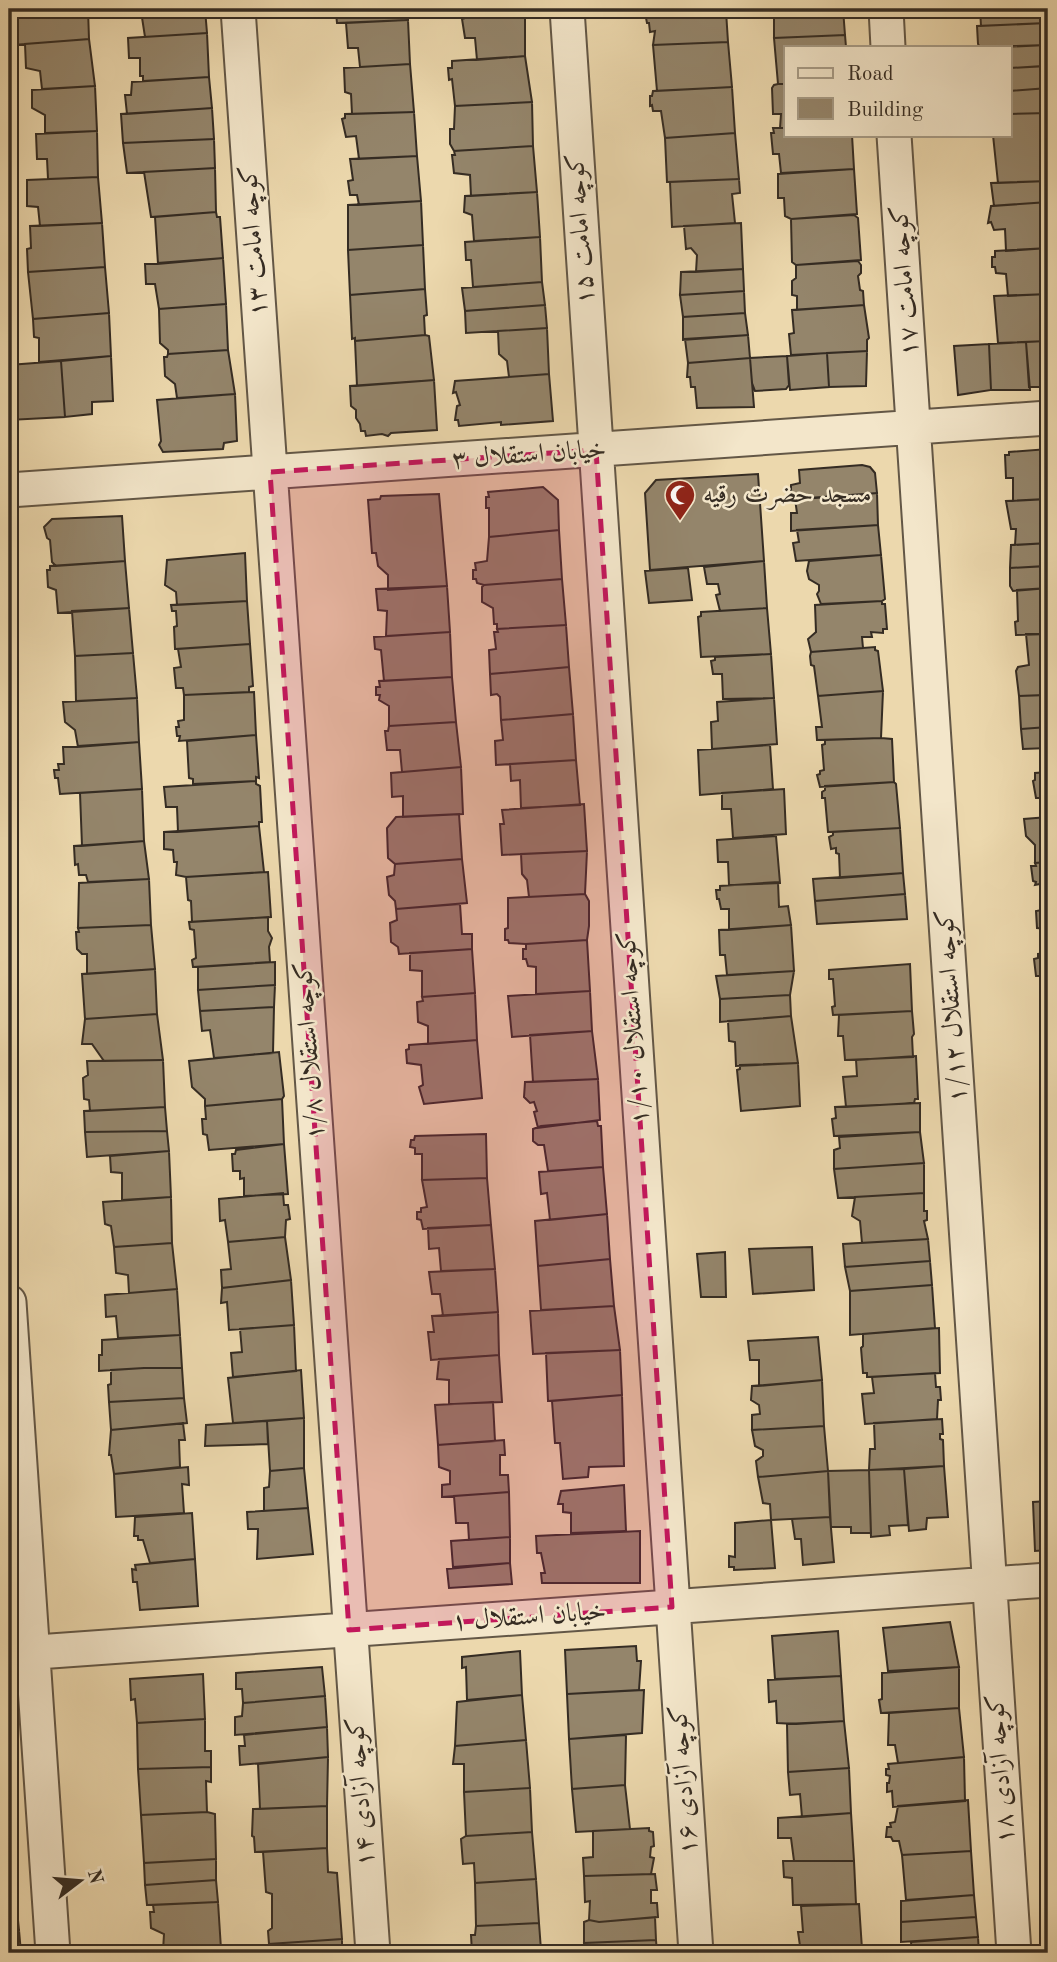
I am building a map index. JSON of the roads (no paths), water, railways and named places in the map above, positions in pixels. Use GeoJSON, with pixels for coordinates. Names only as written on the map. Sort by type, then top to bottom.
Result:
{"type":"FeatureCollection","features":[{"type":"Feature","properties":{"kind":"street","name":"کوچه امامت ۱۳"},"geometry":{"type":"LineString","coordinates":[[238,9],[270,472]]}},
{"type":"Feature","properties":{"kind":"street","name":"کوچه امامت ۱۵"},"geometry":{"type":"LineString","coordinates":[[567,9],[596,450]]}},
{"type":"Feature","properties":{"kind":"street"},"geometry":{"type":"LineString","coordinates":[[886,9],[888,46]]}},
{"type":"Feature","properties":{"kind":"street","name":"کوچه امامت ۱۷"},"geometry":{"type":"LineString","coordinates":[[894,136],[915,428]]}},
{"type":"Feature","properties":{"kind":"street","name":"خیابان استقلال ۳"},"geometry":{"type":"LineString","coordinates":[[9,490],[1048,418]]}},
{"type":"Feature","properties":{"kind":"street","name":"کوچه استقلال ۱/۱۲"},"geometry":{"type":"LineString","coordinates":[[915,428],[989,1584]]}},
{"type":"Feature","properties":{"kind":"street","name":"کوچه استقلال ۱/۱۰"},"geometry":{"type":"LineString","coordinates":[[596,450],[672,1607]]}},
{"type":"Feature","properties":{"kind":"street","name":"کوچه استقلال ۱/۸"},"geometry":{"type":"LineString","coordinates":[[270,472],[349,1630]]}},
{"type":"Feature","properties":{"kind":"street"},"geometry":{"type":"LineString","coordinates":[[9,1302],[21,1653],[53,1953]]}},
{"type":"Feature","properties":{"kind":"street","name":"خیابان استقلال ۱"},"geometry":{"type":"LineString","coordinates":[[21,1653],[1048,1580]]}},
{"type":"Feature","properties":{"kind":"street","name":"کوچه آزادی ۱۸"},"geometry":{"type":"LineString","coordinates":[[989,1584],[1014,1953]]}},
{"type":"Feature","properties":{"kind":"street","name":"کوچه آزادی ۱۶"},"geometry":{"type":"LineString","coordinates":[[672,1607],[696,1953]]}},
{"type":"Feature","properties":{"kind":"street","name":"کوچه آزادی ۱۴"},"geometry":{"type":"LineString","coordinates":[[349,1630],[373,1953]]}},
{"type":"Feature","properties":{"kind":"place","name":"مسجد حضرت رقیه"},"geometry":{"type":"Point","coordinates":[680,522]}}]}
